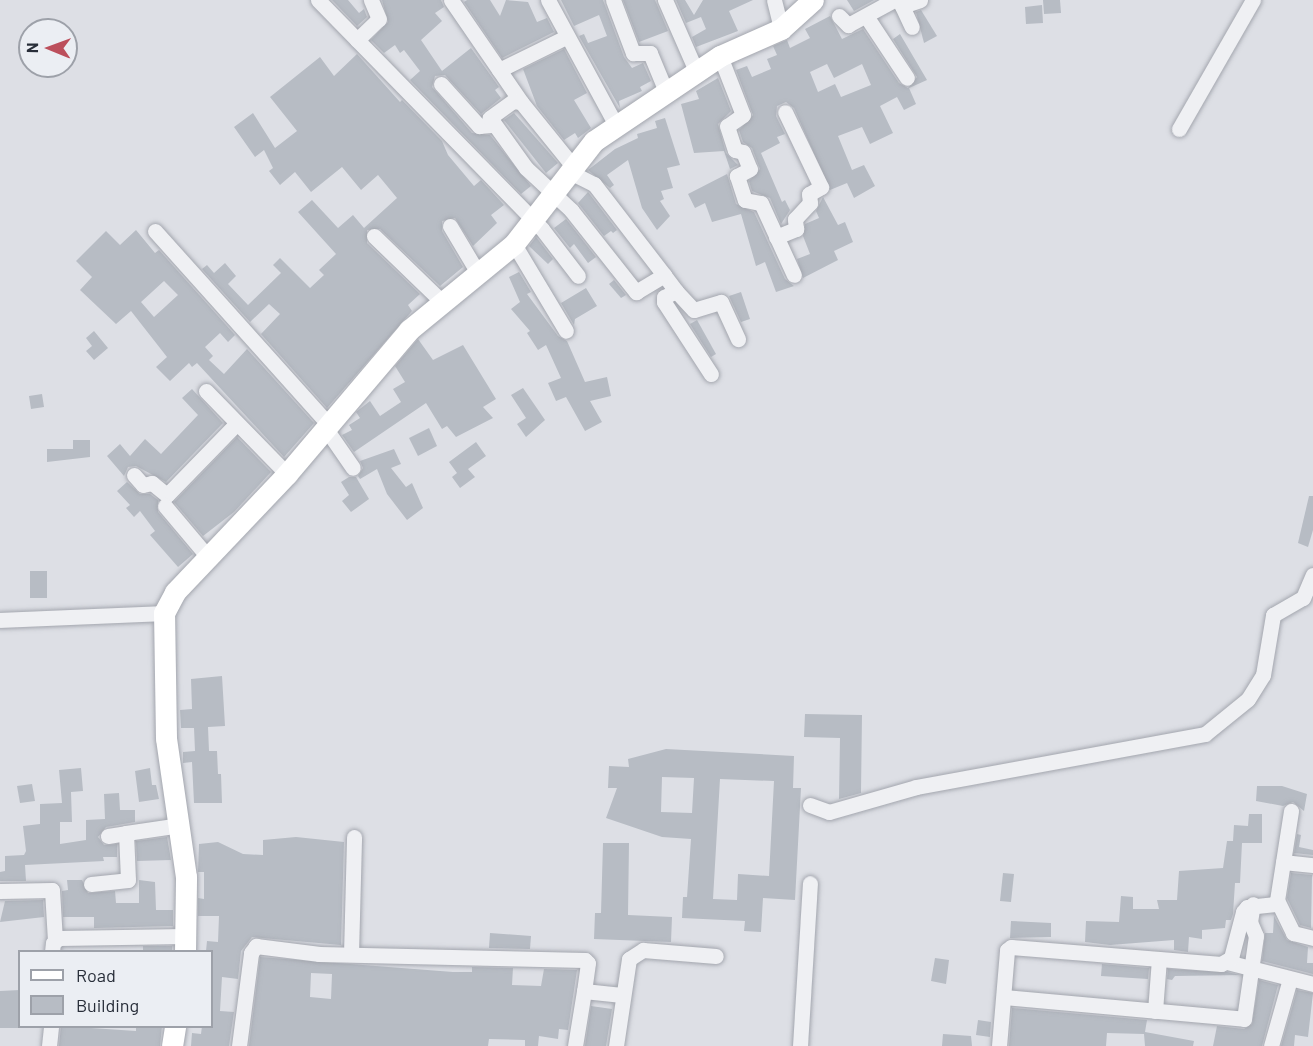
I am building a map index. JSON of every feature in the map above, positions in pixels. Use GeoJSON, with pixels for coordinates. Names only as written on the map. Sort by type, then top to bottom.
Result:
{"type":"FeatureCollection","features":[{"type":"Feature","properties":{"kind":"street"},"geometry":{"type":"LineString","coordinates":[[318,0],[537,224],[578,276]]}},
{"type":"Feature","properties":{"kind":"street"},"geometry":{"type":"LineString","coordinates":[[357,40],[379,20],[371,0]]}},
{"type":"Feature","properties":{"kind":"street"},"geometry":{"type":"LineString","coordinates":[[451,0],[521,102],[574,173],[594,184],[676,291],[694,310],[722,303],[738,339]]}},
{"type":"Feature","properties":{"kind":"street"},"geometry":{"type":"LineString","coordinates":[[548,0],[566,37],[616,125]]}},
{"type":"Feature","properties":{"kind":"street"},"geometry":{"type":"LineString","coordinates":[[613,0],[633,53],[650,53],[667,94]]}},
{"type":"Feature","properties":{"kind":"street"},"geometry":{"type":"LineString","coordinates":[[665,0],[696,71]]}},
{"type":"Feature","properties":{"kind":"street"},"geometry":{"type":"LineString","coordinates":[[774,0],[781,29]]}},
{"type":"Feature","properties":{"kind":"street"},"geometry":{"type":"LineString","coordinates":[[0,891],[52,890],[54,946],[185,944],[186,877],[180,825],[169,778],[164,613],[175,592],[330,432],[409,330],[441,300],[516,247],[562,201],[574,173],[616,125],[667,94],[696,71],[722,62],[781,29],[813,0]]}},
{"type":"Feature","properties":{"kind":"street"},"geometry":{"type":"LineString","coordinates":[[838,16],[846,26],[900,2],[920,0]]}},
{"type":"Feature","properties":{"kind":"street"},"geometry":{"type":"LineString","coordinates":[[1179,129],[1253,0]]}},
{"type":"Feature","properties":{"kind":"street"},"geometry":{"type":"LineString","coordinates":[[900,2],[912,27]]}},
{"type":"Feature","properties":{"kind":"street"},"geometry":{"type":"LineString","coordinates":[[866,16],[907,78]]}},
{"type":"Feature","properties":{"kind":"street"},"geometry":{"type":"LineString","coordinates":[[499,70],[566,37]]}},
{"type":"Feature","properties":{"kind":"street"},"geometry":{"type":"LineString","coordinates":[[722,62],[743,115],[727,127],[735,150],[743,152],[750,169],[738,179],[746,202],[761,203],[794,275]]}},
{"type":"Feature","properties":{"kind":"street"},"geometry":{"type":"LineString","coordinates":[[441,84],[478,126],[491,124]]}},
{"type":"Feature","properties":{"kind":"street"},"geometry":{"type":"LineString","coordinates":[[521,102],[513,101],[490,118],[491,124],[526,168],[562,201],[636,292],[664,275]]}},
{"type":"Feature","properties":{"kind":"street"},"geometry":{"type":"LineString","coordinates":[[776,237],[796,229],[796,217],[810,202],[809,194],[821,187],[785,112]]}},
{"type":"Feature","properties":{"kind":"street"},"geometry":{"type":"LineString","coordinates":[[450,226],[478,273]]}},
{"type":"Feature","properties":{"kind":"street"},"geometry":{"type":"LineString","coordinates":[[155,231],[330,432],[353,468]]}},
{"type":"Feature","properties":{"kind":"street"},"geometry":{"type":"LineString","coordinates":[[374,236],[441,300]]}},
{"type":"Feature","properties":{"kind":"street"},"geometry":{"type":"LineString","coordinates":[[516,247],[566,331]]}},
{"type":"Feature","properties":{"kind":"street"},"geometry":{"type":"LineString","coordinates":[[676,291],[664,297],[664,302],[711,374]]}},
{"type":"Feature","properties":{"kind":"street"},"geometry":{"type":"LineString","coordinates":[[206,391],[287,474]]}},
{"type":"Feature","properties":{"kind":"street"},"geometry":{"type":"LineString","coordinates":[[134,475],[142,484],[152,483],[167,495],[236,424]]}},
{"type":"Feature","properties":{"kind":"street"},"geometry":{"type":"LineString","coordinates":[[165,506],[208,557]]}},
{"type":"Feature","properties":{"kind":"street"},"geometry":{"type":"LineString","coordinates":[[810,805],[829,812],[916,787],[1205,734],[1248,699],[1263,675],[1273,615],[1303,598],[1313,574]]}},
{"type":"Feature","properties":{"kind":"street"},"geometry":{"type":"LineString","coordinates":[[0,620],[164,613]]}},
{"type":"Feature","properties":{"kind":"street"},"geometry":{"type":"LineString","coordinates":[[1291,811],[1278,904],[1293,933],[1313,938]]}},
{"type":"Feature","properties":{"kind":"street"},"geometry":{"type":"LineString","coordinates":[[108,836],[180,825]]}},
{"type":"Feature","properties":{"kind":"street"},"geometry":{"type":"LineString","coordinates":[[91,884],[128,880],[126,833]]}},
{"type":"Feature","properties":{"kind":"street"},"geometry":{"type":"LineString","coordinates":[[351,954],[354,837]]}},
{"type":"Feature","properties":{"kind":"street"},"geometry":{"type":"LineString","coordinates":[[1283,862],[1313,865]]}},
{"type":"Feature","properties":{"kind":"street"},"geometry":{"type":"LineString","coordinates":[[800,1046],[810,883]]}},
{"type":"Feature","properties":{"kind":"street"},"geometry":{"type":"LineString","coordinates":[[1227,962],[1243,912],[1253,904],[1278,904]]}},
{"type":"Feature","properties":{"kind":"street"},"geometry":{"type":"LineString","coordinates":[[1004,997],[1244,1019],[1256,936],[1250,922],[1253,904]]}},
{"type":"Feature","properties":{"kind":"street"},"geometry":{"type":"LineString","coordinates":[[999,1046],[1007,950],[1011,947],[1227,962],[1290,980],[1313,984]]}},
{"type":"Feature","properties":{"kind":"street"},"geometry":{"type":"LineString","coordinates":[[239,1046],[254,948],[351,954],[585,960],[588,963],[575,1046]]}},
{"type":"Feature","properties":{"kind":"street"},"geometry":{"type":"LineString","coordinates":[[616,1046],[629,959],[643,950],[716,956]]}},
{"type":"Feature","properties":{"kind":"street"},"geometry":{"type":"LineString","coordinates":[[1155,1011],[1159,959]]}},
{"type":"Feature","properties":{"kind":"street"},"geometry":{"type":"LineString","coordinates":[[1270,1046],[1290,980]]}},
{"type":"Feature","properties":{"kind":"street"},"geometry":{"type":"LineString","coordinates":[[584,991],[622,995]]}},
{"type":"Feature","properties":{"kind":"street"},"geometry":{"type":"LineString","coordinates":[[50,1046],[51,1028]]}},
{"type":"Feature","properties":{"kind":"street"},"geometry":{"type":"LineString","coordinates":[[172,1046],[175,1028]]}},
{"type":"Feature","properties":{"kind":"building"},"geometry":{"type":"Polygon","coordinates":[[[332,0],[348,0],[359,13],[364,9],[367,17],[357,26],[332,0]]]}},
{"type":"Feature","properties":{"kind":"building"},"geometry":{"type":"Polygon","coordinates":[[[382,0],[441,0],[444,7],[435,13],[442,21],[421,40],[442,71],[471,48],[499,87],[495,90],[501,98],[481,114],[445,75],[435,76],[432,87],[472,133],[490,135],[531,186],[521,194],[410,80],[420,71],[404,50],[400,53],[395,45],[384,53],[371,40],[388,22],[382,0]]]}},
{"type":"Feature","properties":{"kind":"building"},"geometry":{"type":"Polygon","coordinates":[[[490,0],[500,16],[506,0],[528,2],[537,22],[547,18],[554,32],[502,58],[464,2],[490,0]]]}},
{"type":"Feature","properties":{"kind":"building"},"geometry":{"type":"Polygon","coordinates":[[[561,0],[603,0],[624,57],[632,68],[643,63],[651,81],[640,87],[642,91],[619,101],[620,108],[579,36],[584,34],[588,43],[607,36],[599,15],[574,26],[561,0]]]}},
{"type":"Feature","properties":{"kind":"building"},"geometry":{"type":"Polygon","coordinates":[[[623,0],[655,0],[668,31],[639,42],[623,0]]]}},
{"type":"Feature","properties":{"kind":"building"},"geometry":{"type":"Polygon","coordinates":[[[676,0],[685,0],[694,15],[703,0],[753,0],[729,11],[738,31],[696,47],[692,37],[706,29],[701,17],[686,23],[676,0]]]}},
{"type":"Feature","properties":{"kind":"building"},"geometry":{"type":"Polygon","coordinates":[[[847,0],[874,0],[854,11],[847,0]]]}},
{"type":"Feature","properties":{"kind":"building"},"geometry":{"type":"Polygon","coordinates":[[[1043,0],[1060,0],[1061,13],[1044,14],[1043,0]]]}},
{"type":"Feature","properties":{"kind":"building"},"geometry":{"type":"Polygon","coordinates":[[[1042,5],[1043,23],[1026,24],[1025,7],[1042,5]]]}},
{"type":"Feature","properties":{"kind":"building"},"geometry":{"type":"Polygon","coordinates":[[[921,10],[937,36],[924,43],[916,12],[921,10]]]}},
{"type":"Feature","properties":{"kind":"building"},"geometry":{"type":"Polygon","coordinates":[[[830,16],[842,39],[863,29],[899,83],[908,88],[917,77],[893,39],[900,34],[927,80],[909,88],[916,104],[904,110],[897,97],[880,106],[893,133],[870,144],[862,127],[838,136],[852,170],[864,165],[875,186],[854,198],[847,183],[830,190],[794,108],[786,102],[777,106],[776,116],[785,134],[777,137],[780,143],[761,153],[782,202],[785,200],[790,210],[781,224],[770,198],[752,191],[749,181],[760,169],[752,148],[743,142],[739,130],[753,115],[736,70],[747,66],[752,77],[771,69],[767,59],[777,55],[773,46],[787,40],[790,48],[810,38],[805,29],[830,16]],[[827,64],[810,72],[818,92],[835,84],[841,97],[871,85],[862,64],[834,78],[827,64]]]}},
{"type":"Feature","properties":{"kind":"building"},"geometry":{"type":"Polygon","coordinates":[[[564,49],[587,93],[574,100],[591,128],[578,138],[575,133],[564,140],[537,106],[523,69],[564,49]]]}},
{"type":"Feature","properties":{"kind":"building"},"geometry":{"type":"Polygon","coordinates":[[[357,54],[400,102],[402,100],[442,141],[448,155],[474,186],[481,180],[504,205],[491,215],[497,223],[473,246],[455,218],[442,221],[442,231],[463,267],[440,286],[380,229],[367,230],[367,243],[420,294],[408,305],[412,311],[327,408],[261,334],[280,314],[269,304],[250,322],[202,269],[207,265],[214,273],[225,263],[236,276],[228,284],[248,305],[281,273],[273,265],[280,258],[310,288],[324,275],[319,270],[336,254],[298,212],[312,200],[338,228],[353,215],[364,228],[397,198],[378,175],[361,190],[342,167],[311,192],[295,172],[280,185],[269,171],[273,168],[264,150],[255,157],[234,127],[253,113],[275,148],[297,131],[270,97],[320,57],[334,76],[357,54]]]}},
{"type":"Feature","properties":{"kind":"building"},"geometry":{"type":"Polygon","coordinates":[[[718,78],[731,111],[718,124],[726,153],[738,165],[730,169],[724,151],[694,153],[681,104],[699,99],[696,91],[718,78]]]}},
{"type":"Feature","properties":{"kind":"building"},"geometry":{"type":"Polygon","coordinates":[[[514,113],[558,163],[546,173],[504,120],[514,113]]]}},
{"type":"Feature","properties":{"kind":"building"},"geometry":{"type":"Polygon","coordinates":[[[665,118],[680,165],[667,168],[673,188],[661,191],[664,199],[660,201],[670,216],[657,230],[642,208],[628,160],[607,175],[614,185],[610,188],[588,170],[615,149],[638,138],[637,134],[657,128],[655,121],[665,118]]]}},
{"type":"Feature","properties":{"kind":"building"},"geometry":{"type":"Polygon","coordinates":[[[727,174],[736,204],[754,212],[785,279],[794,286],[776,292],[765,262],[756,266],[741,214],[712,222],[705,203],[695,208],[688,194],[727,174]]]}},
{"type":"Feature","properties":{"kind":"building"},"geometry":{"type":"Polygon","coordinates":[[[588,192],[617,230],[613,233],[611,231],[604,236],[578,203],[588,192]]]}},
{"type":"Feature","properties":{"kind":"building"},"geometry":{"type":"Polygon","coordinates":[[[823,197],[838,225],[845,222],[853,242],[834,251],[838,260],[803,278],[797,259],[810,254],[803,236],[805,224],[819,218],[816,211],[823,197]]]}},
{"type":"Feature","properties":{"kind":"building"},"geometry":{"type":"Polygon","coordinates":[[[566,219],[596,257],[588,263],[574,244],[570,248],[554,228],[566,219]]]}},
{"type":"Feature","properties":{"kind":"building"},"geometry":{"type":"Polygon","coordinates":[[[136,230],[155,253],[159,250],[235,335],[228,342],[220,333],[205,347],[213,356],[209,360],[224,374],[247,349],[314,423],[284,457],[197,363],[192,367],[189,363],[170,381],[156,367],[167,357],[131,311],[116,324],[80,290],[92,277],[76,261],[106,231],[120,245],[136,230]],[[164,281],[141,302],[154,317],[178,295],[164,281]]]}},
{"type":"Feature","properties":{"kind":"building"},"geometry":{"type":"Polygon","coordinates":[[[536,237],[553,259],[548,264],[529,246],[536,237]]]}},
{"type":"Feature","properties":{"kind":"building"},"geometry":{"type":"Polygon","coordinates":[[[519,272],[531,292],[527,294],[558,336],[567,341],[585,382],[607,377],[611,396],[590,401],[602,422],[585,431],[566,397],[556,401],[548,383],[561,378],[546,345],[538,350],[527,333],[530,331],[511,309],[520,302],[509,277],[519,272]]]}},
{"type":"Feature","properties":{"kind":"building"},"geometry":{"type":"Polygon","coordinates":[[[614,280],[626,295],[621,298],[609,284],[614,280]]]}},
{"type":"Feature","properties":{"kind":"building"},"geometry":{"type":"Polygon","coordinates":[[[586,288],[597,306],[575,319],[574,325],[561,303],[586,288]]]}},
{"type":"Feature","properties":{"kind":"building"},"geometry":{"type":"Polygon","coordinates":[[[741,292],[750,319],[741,322],[729,296],[741,292]]]}},
{"type":"Feature","properties":{"kind":"building"},"geometry":{"type":"Polygon","coordinates":[[[697,320],[716,354],[711,357],[690,324],[697,320]]]}},
{"type":"Feature","properties":{"kind":"building"},"geometry":{"type":"Polygon","coordinates":[[[94,331],[108,348],[94,360],[86,351],[92,346],[86,338],[94,331]]]}},
{"type":"Feature","properties":{"kind":"building"},"geometry":{"type":"Polygon","coordinates":[[[418,339],[433,360],[463,345],[496,399],[483,407],[493,418],[456,437],[447,426],[442,429],[426,403],[354,452],[342,435],[352,430],[349,425],[360,418],[356,412],[370,401],[380,416],[401,402],[393,389],[405,382],[395,366],[418,339]]]}},
{"type":"Feature","properties":{"kind":"building"},"geometry":{"type":"Polygon","coordinates":[[[523,388],[545,420],[526,437],[517,424],[526,418],[511,395],[523,388]]]}},
{"type":"Feature","properties":{"kind":"building"},"geometry":{"type":"Polygon","coordinates":[[[192,389],[223,423],[166,482],[136,466],[128,467],[124,476],[107,456],[120,444],[130,456],[145,439],[161,454],[198,415],[182,398],[192,389]]]}},
{"type":"Feature","properties":{"kind":"building"},"geometry":{"type":"Polygon","coordinates":[[[42,394],[44,407],[31,409],[29,396],[42,394]]]}},
{"type":"Feature","properties":{"kind":"building"},"geometry":{"type":"Polygon","coordinates":[[[429,428],[437,446],[418,456],[409,438],[429,428]]]}},
{"type":"Feature","properties":{"kind":"building"},"geometry":{"type":"Polygon","coordinates":[[[237,437],[271,472],[234,512],[203,536],[174,502],[237,437]]]}},
{"type":"Feature","properties":{"kind":"building"},"geometry":{"type":"Polygon","coordinates":[[[73,440],[90,440],[90,457],[47,462],[47,449],[73,449],[73,440]]]}},
{"type":"Feature","properties":{"kind":"building"},"geometry":{"type":"Polygon","coordinates":[[[476,442],[486,456],[468,469],[475,477],[460,488],[452,477],[457,473],[449,462],[476,442]]]}},
{"type":"Feature","properties":{"kind":"building"},"geometry":{"type":"Polygon","coordinates":[[[394,449],[401,464],[391,468],[406,487],[412,483],[423,508],[407,520],[387,494],[377,469],[360,479],[358,476],[363,468],[360,461],[394,449]]]}},
{"type":"Feature","properties":{"kind":"building"},"geometry":{"type":"Polygon","coordinates":[[[349,477],[356,477],[369,499],[351,512],[342,501],[349,495],[341,482],[349,477]]]}},
{"type":"Feature","properties":{"kind":"building"},"geometry":{"type":"Polygon","coordinates":[[[127,482],[140,494],[150,494],[158,500],[158,512],[193,554],[178,567],[150,535],[155,531],[140,511],[134,517],[126,508],[130,505],[117,491],[127,482]]]}},
{"type":"Feature","properties":{"kind":"building"},"geometry":{"type":"Polygon","coordinates":[[[1309,496],[1313,496],[1313,530],[1308,547],[1298,543],[1309,496]]]}},
{"type":"Feature","properties":{"kind":"building"},"geometry":{"type":"Polygon","coordinates":[[[30,571],[47,571],[47,598],[30,598],[30,571]]]}},
{"type":"Feature","properties":{"kind":"building"},"geometry":{"type":"Polygon","coordinates":[[[222,676],[225,726],[208,727],[209,751],[217,751],[222,803],[194,803],[192,762],[183,763],[183,752],[195,751],[194,728],[181,728],[180,710],[192,709],[191,679],[222,676]]]}},
{"type":"Feature","properties":{"kind":"building"},"geometry":{"type":"Polygon","coordinates":[[[805,714],[862,715],[861,793],[839,799],[840,738],[804,737],[805,714]]]}},
{"type":"Feature","properties":{"kind":"building"},"geometry":{"type":"Polygon","coordinates":[[[666,749],[794,756],[793,788],[801,788],[795,900],[763,898],[761,932],[744,931],[745,921],[682,918],[683,897],[687,897],[691,839],[662,837],[606,818],[617,788],[608,788],[609,766],[629,767],[628,759],[666,749]],[[662,777],[661,812],[692,813],[694,778],[662,777]],[[720,779],[713,899],[737,900],[738,874],[769,876],[774,781],[720,779]]]}},
{"type":"Feature","properties":{"kind":"building"},"geometry":{"type":"Polygon","coordinates":[[[81,768],[83,791],[71,792],[72,822],[60,822],[60,844],[86,840],[86,820],[105,819],[104,794],[119,793],[120,810],[135,810],[135,822],[106,827],[98,837],[104,845],[117,844],[117,857],[103,857],[104,861],[25,865],[26,881],[0,881],[0,872],[5,871],[5,856],[24,855],[26,851],[23,826],[40,824],[40,804],[62,803],[59,770],[81,768]]]}},
{"type":"Feature","properties":{"kind":"building"},"geometry":{"type":"Polygon","coordinates":[[[150,768],[152,785],[156,785],[159,799],[139,802],[135,771],[150,768]]]}},
{"type":"Feature","properties":{"kind":"building"},"geometry":{"type":"Polygon","coordinates":[[[32,784],[35,801],[20,803],[17,786],[32,784]]]}},
{"type":"Feature","properties":{"kind":"building"},"geometry":{"type":"Polygon","coordinates":[[[1257,786],[1282,786],[1307,794],[1304,811],[1293,802],[1283,806],[1256,801],[1257,786]]]}},
{"type":"Feature","properties":{"kind":"building"},"geometry":{"type":"Polygon","coordinates":[[[1249,814],[1262,814],[1262,843],[1242,843],[1240,883],[1235,883],[1233,914],[1231,920],[1226,920],[1225,928],[1202,930],[1202,939],[1189,937],[1188,952],[1174,950],[1174,940],[1110,945],[1085,942],[1086,921],[1119,922],[1121,896],[1133,897],[1133,909],[1159,909],[1157,900],[1177,900],[1179,871],[1223,868],[1227,841],[1233,841],[1234,825],[1248,826],[1249,814]]]}},
{"type":"Feature","properties":{"kind":"building"},"geometry":{"type":"Polygon","coordinates":[[[1297,834],[1301,835],[1299,847],[1313,850],[1313,855],[1294,853],[1297,834]]]}},
{"type":"Feature","properties":{"kind":"building"},"geometry":{"type":"Polygon","coordinates":[[[167,837],[171,860],[137,861],[136,841],[167,837]]]}},
{"type":"Feature","properties":{"kind":"building"},"geometry":{"type":"Polygon","coordinates":[[[296,837],[344,842],[341,945],[252,937],[241,951],[238,979],[222,977],[220,1011],[234,1012],[229,1046],[191,1046],[192,1033],[201,1034],[202,1028],[213,1028],[213,950],[206,950],[207,941],[218,942],[219,916],[198,916],[198,898],[204,899],[204,872],[198,872],[199,844],[218,842],[243,854],[263,855],[263,840],[296,837]]]}},
{"type":"Feature","properties":{"kind":"building"},"geometry":{"type":"Polygon","coordinates":[[[603,843],[629,843],[628,915],[672,917],[671,942],[594,939],[595,913],[601,913],[603,843]]]}},
{"type":"Feature","properties":{"kind":"building"},"geometry":{"type":"Polygon","coordinates":[[[1003,873],[1014,874],[1011,902],[1000,901],[1003,873]]]}},
{"type":"Feature","properties":{"kind":"building"},"geometry":{"type":"Polygon","coordinates":[[[1291,873],[1312,875],[1311,928],[1300,925],[1287,898],[1291,873]]]}},
{"type":"Feature","properties":{"kind":"building"},"geometry":{"type":"Polygon","coordinates":[[[67,880],[82,880],[88,893],[115,891],[116,903],[139,903],[139,880],[155,882],[156,910],[173,910],[173,926],[94,928],[94,917],[63,917],[62,891],[68,890],[67,880]]]}},
{"type":"Feature","properties":{"kind":"building"},"geometry":{"type":"Polygon","coordinates":[[[43,900],[44,917],[0,922],[5,901],[43,900]]]}},
{"type":"Feature","properties":{"kind":"building"},"geometry":{"type":"Polygon","coordinates":[[[1274,916],[1287,940],[1308,947],[1307,963],[1313,963],[1313,974],[1262,961],[1265,933],[1273,933],[1274,916]]]}},
{"type":"Feature","properties":{"kind":"building"},"geometry":{"type":"Polygon","coordinates":[[[1011,921],[1051,923],[1051,937],[1010,938],[1011,921]]]}},
{"type":"Feature","properties":{"kind":"building"},"geometry":{"type":"Polygon","coordinates":[[[490,933],[531,936],[530,949],[489,948],[490,933]]]}},
{"type":"Feature","properties":{"kind":"building"},"geometry":{"type":"Polygon","coordinates":[[[143,946],[172,946],[172,950],[143,950],[143,946]]]}},
{"type":"Feature","properties":{"kind":"building"},"geometry":{"type":"Polygon","coordinates":[[[260,957],[453,972],[472,972],[472,967],[513,968],[512,985],[541,986],[544,969],[577,970],[568,1030],[559,1029],[558,1039],[539,1036],[538,1046],[525,1046],[525,1040],[489,1039],[488,1046],[249,1046],[260,957]],[[311,973],[310,997],[331,999],[332,974],[311,973]]]}},
{"type":"Feature","properties":{"kind":"building"},"geometry":{"type":"Polygon","coordinates":[[[935,958],[949,960],[946,984],[931,981],[935,958]]]}},
{"type":"Feature","properties":{"kind":"building"},"geometry":{"type":"Polygon","coordinates":[[[1102,964],[1149,968],[1148,979],[1101,976],[1102,964]]]}},
{"type":"Feature","properties":{"kind":"building"},"geometry":{"type":"Polygon","coordinates":[[[1168,969],[1227,972],[1240,975],[1175,976],[1172,980],[1167,979],[1168,969]]]}},
{"type":"Feature","properties":{"kind":"building"},"geometry":{"type":"Polygon","coordinates":[[[1259,980],[1278,985],[1262,1046],[1213,1046],[1217,1026],[1244,1029],[1252,1024],[1259,980]]]}},
{"type":"Feature","properties":{"kind":"building"},"geometry":{"type":"Polygon","coordinates":[[[18,990],[18,1028],[0,1028],[0,991],[18,990]]]}},
{"type":"Feature","properties":{"kind":"building"},"geometry":{"type":"Polygon","coordinates":[[[1297,990],[1313,993],[1308,1037],[1295,1035],[1294,1046],[1281,1046],[1297,990]]]}},
{"type":"Feature","properties":{"kind":"building"},"geometry":{"type":"Polygon","coordinates":[[[591,1006],[612,1009],[606,1046],[585,1046],[591,1006]]]}},
{"type":"Feature","properties":{"kind":"building"},"geometry":{"type":"Polygon","coordinates":[[[1012,1008],[1147,1020],[1145,1032],[1194,1041],[1193,1046],[1145,1046],[1144,1034],[1107,1033],[1106,1046],[1009,1046],[1012,1008]]]}},
{"type":"Feature","properties":{"kind":"building"},"geometry":{"type":"Polygon","coordinates":[[[978,1020],[991,1022],[990,1037],[976,1035],[978,1020]]]}},
{"type":"Feature","properties":{"kind":"building"},"geometry":{"type":"Polygon","coordinates":[[[61,1028],[136,1031],[136,1028],[162,1028],[160,1046],[59,1046],[61,1028]]]}},
{"type":"Feature","properties":{"kind":"building"},"geometry":{"type":"Polygon","coordinates":[[[943,1034],[971,1036],[972,1046],[942,1046],[943,1034]]]}}]}
